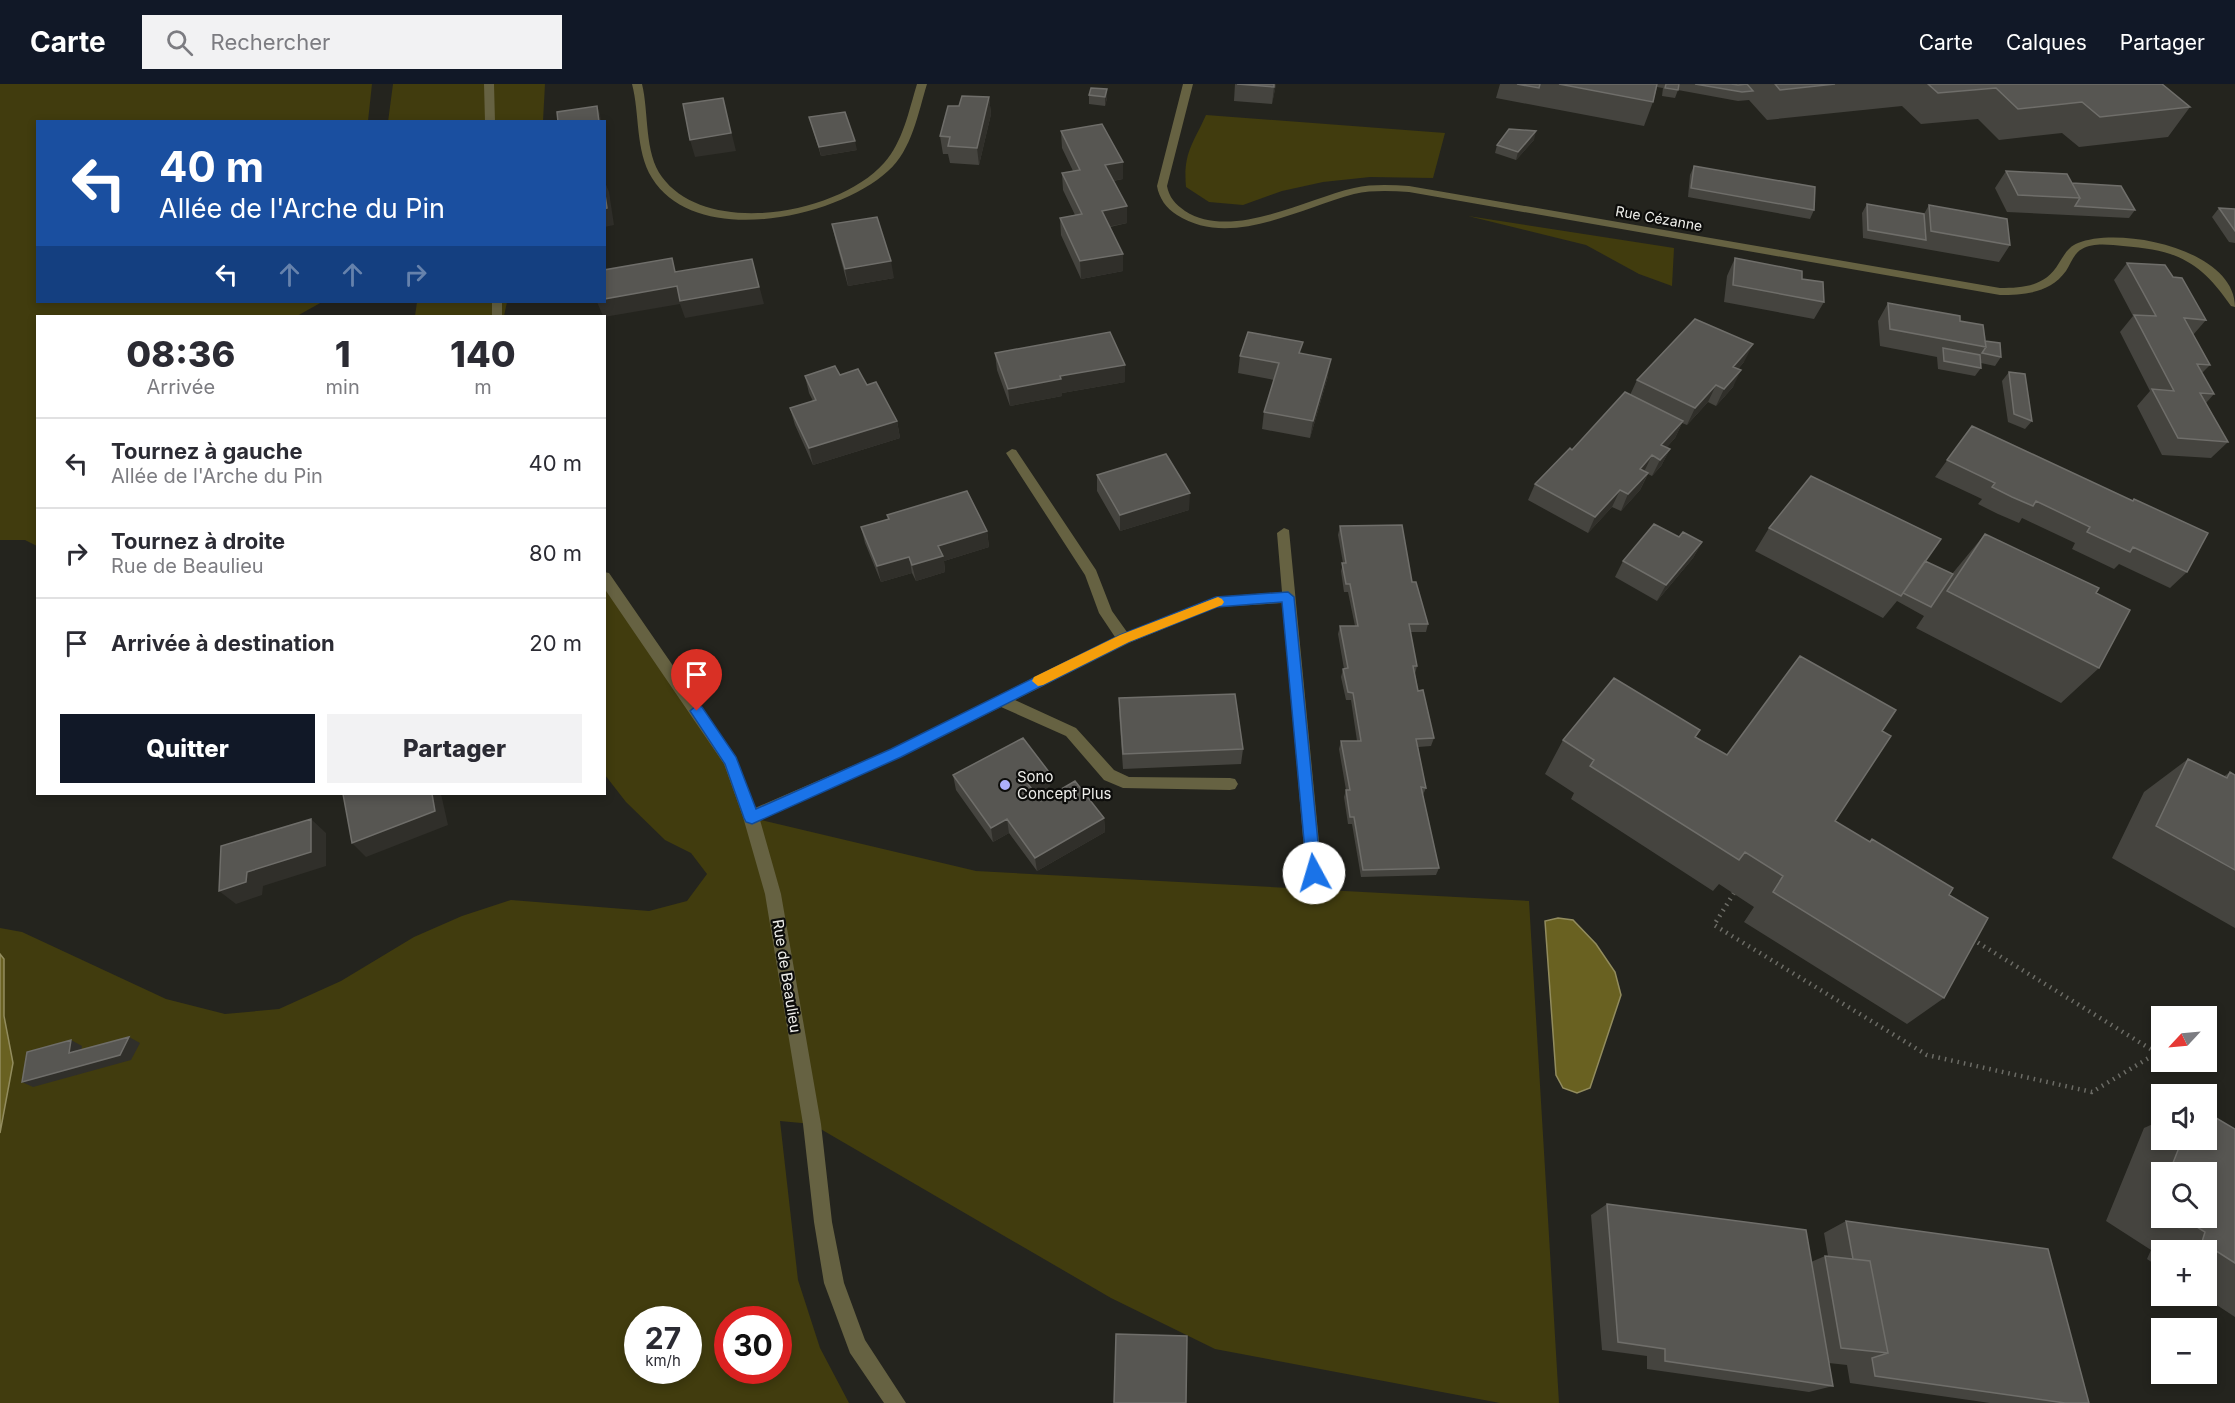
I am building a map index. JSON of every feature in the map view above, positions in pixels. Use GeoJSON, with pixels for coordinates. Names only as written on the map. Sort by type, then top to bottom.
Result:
{"type":"FeatureCollection","features":[{"type":"Feature","properties":{"kind":"street"},"geometry":{"type":"LineString","coordinates":[[489,84],[490,120]]}},
{"type":"Feature","properties":{"kind":"street"},"geometry":{"type":"LineString","coordinates":[[637,84],[649,160],[657,178],[679,199],[698,208],[743,216],[790,213],[815,207],[838,199],[875,177],[888,166],[896,153],[922,84]]}},
{"type":"Feature","properties":{"kind":"street","name":"Rue Cézanne"},"geometry":{"type":"LineString","coordinates":[[1188,84],[1162,182],[1162,193],[1178,212],[1205,223],[1236,225],[1357,190],[1409,189],[1989,291],[2013,292],[2044,286],[2055,279],[2078,247],[2105,242],[2157,246],[2175,250],[2207,266],[2235,303]]}},
{"type":"Feature","properties":{"kind":"street"},"geometry":{"type":"LineString","coordinates":[[2220,281],[2235,281]]}},
{"type":"Feature","properties":{"kind":"street"},"geometry":{"type":"LineString","coordinates":[[1012,453],[1091,574],[1106,613],[1124,639]]}},
{"type":"Feature","properties":{"kind":"street"},"geometry":{"type":"LineString","coordinates":[[1284,533],[1314,873]]}},
{"type":"Feature","properties":{"kind":"street","name":"Rue de Beaulieu"},"geometry":{"type":"LineString","coordinates":[[606,580],[731,761],[752,818],[773,894],[812,1124],[823,1222],[834,1283],[857,1346],[896,1403]]}},
{"type":"Feature","properties":{"kind":"street"},"geometry":{"type":"LineString","coordinates":[[752,818],[896,753],[1124,639],[1216,602],[1288,597]]}},
{"type":"Feature","properties":{"kind":"street"},"geometry":{"type":"LineString","coordinates":[[1000,700],[1071,732],[1109,775],[1128,783],[1230,784]]}},
{"type":"Feature","properties":{"kind":"path"},"geometry":{"type":"LineString","coordinates":[[1734,893],[1714,925],[1927,1055],[2092,1092],[2157,1053],[1965,935]]}},
{"type":"Feature","properties":{"kind":"shaded area"},"geometry":{"type":"Polygon","coordinates":[[[0,84],[372,84],[368,120],[36,120],[36,303],[320,303],[299,315],[36,315],[36,546],[25,540],[0,540],[0,84]]]}},
{"type":"Feature","properties":{"kind":"shaded area"},"geometry":{"type":"Polygon","coordinates":[[[393,84],[545,84],[543,120],[388,120],[393,84]]]}},
{"type":"Feature","properties":{"kind":"shaded area"},"geometry":{"type":"Polygon","coordinates":[[[1206,115],[1445,133],[1433,178],[1370,177],[1323,182],[1282,191],[1243,205],[1209,202],[1186,187],[1188,157],[1206,115]]]}},
{"type":"Feature","properties":{"kind":"shaded area"},"geometry":{"type":"Polygon","coordinates":[[[1468,216],[1674,248],[1672,286],[1639,274],[1586,245],[1468,216]]]}},
{"type":"Feature","properties":{"kind":"shaded area"},"geometry":{"type":"Polygon","coordinates":[[[417,303],[507,303],[504,315],[415,315],[417,303]]]}},
{"type":"Feature","properties":{"kind":"shaded area"},"geometry":{"type":"Polygon","coordinates":[[[606,578],[731,761],[752,818],[976,871],[1529,901],[1559,1403],[1500,1403],[1215,1349],[1111,1298],[812,1124],[780,1121],[798,1280],[820,1348],[849,1403],[0,1403],[0,1133],[13,1063],[4,1016],[4,959],[0,954],[0,928],[22,932],[166,999],[225,1014],[279,1009],[341,981],[414,937],[462,916],[511,900],[649,911],[687,901],[707,874],[691,853],[665,840],[626,802],[606,776],[606,578]]]}},
{"type":"Feature","properties":{"kind":"shaded area"},"geometry":{"type":"Polygon","coordinates":[[[1558,918],[1573,920],[1596,944],[1615,972],[1621,995],[1590,1088],[1577,1093],[1563,1088],[1556,1075],[1545,921],[1558,918]]]}},
{"type":"Feature","properties":{"kind":"shaded area"},"geometry":{"type":"Polygon","coordinates":[[[0,954],[4,959],[4,1016],[13,1063],[0,1133],[0,954]]]}},
{"type":"Feature","properties":{"kind":"building"},"geometry":{"type":"Polygon","coordinates":[[[1237,84],[1274,84],[1274,87],[1237,84]]]}},
{"type":"Feature","properties":{"kind":"building"},"geometry":{"type":"Polygon","coordinates":[[[1517,84],[1540,84],[1539,88],[1517,84]]]}},
{"type":"Feature","properties":{"kind":"building"},"geometry":{"type":"Polygon","coordinates":[[[1559,84],[1657,84],[1653,102],[1559,84]]]}},
{"type":"Feature","properties":{"kind":"building"},"geometry":{"type":"Polygon","coordinates":[[[1666,84],[1679,84],[1678,90],[1665,88],[1666,84]]]}},
{"type":"Feature","properties":{"kind":"building"},"geometry":{"type":"Polygon","coordinates":[[[1695,84],[1747,84],[1753,91],[1742,92],[1695,84]]]}},
{"type":"Feature","properties":{"kind":"building"},"geometry":{"type":"Polygon","coordinates":[[[1775,84],[1835,84],[1780,90],[1775,84]]]}},
{"type":"Feature","properties":{"kind":"building"},"geometry":{"type":"Polygon","coordinates":[[[1928,84],[2162,84],[2190,107],[2100,117],[2082,102],[2018,109],[1996,88],[1938,93],[1928,84]]]}},
{"type":"Feature","properties":{"kind":"building"},"geometry":{"type":"Polygon","coordinates":[[[1091,88],[1107,89],[1105,97],[1089,95],[1091,88]]]}},
{"type":"Feature","properties":{"kind":"building"},"geometry":{"type":"Polygon","coordinates":[[[962,96],[989,97],[977,148],[948,146],[950,137],[940,136],[948,106],[959,106],[962,96]]]}},
{"type":"Feature","properties":{"kind":"building"},"geometry":{"type":"Polygon","coordinates":[[[723,98],[731,133],[690,140],[683,104],[723,98]]]}},
{"type":"Feature","properties":{"kind":"building"},"geometry":{"type":"Polygon","coordinates":[[[597,106],[599,120],[558,120],[557,112],[597,106]]]}},
{"type":"Feature","properties":{"kind":"building"},"geometry":{"type":"Polygon","coordinates":[[[845,112],[855,141],[819,147],[809,117],[845,112]]]}},
{"type":"Feature","properties":{"kind":"building"},"geometry":{"type":"Polygon","coordinates":[[[1102,124],[1123,162],[1105,165],[1127,206],[1102,211],[1123,254],[1080,261],[1060,218],[1082,214],[1062,173],[1080,170],[1061,131],[1102,124]]]}},
{"type":"Feature","properties":{"kind":"building"},"geometry":{"type":"Polygon","coordinates":[[[1509,129],[1536,131],[1518,152],[1497,145],[1509,129]]]}},
{"type":"Feature","properties":{"kind":"building"},"geometry":{"type":"Polygon","coordinates":[[[1694,166],[1815,187],[1814,210],[1691,188],[1694,166]]]}},
{"type":"Feature","properties":{"kind":"building"},"geometry":{"type":"Polygon","coordinates":[[[2006,171],[2067,174],[2080,198],[2018,195],[2006,171]]]}},
{"type":"Feature","properties":{"kind":"building"},"geometry":{"type":"Polygon","coordinates":[[[2072,183],[2121,186],[2135,210],[2075,206],[2080,198],[2072,183]]]}},
{"type":"Feature","properties":{"kind":"building"},"geometry":{"type":"Polygon","coordinates":[[[1867,204],[1924,214],[1926,240],[1868,230],[1867,204]]]}},
{"type":"Feature","properties":{"kind":"building"},"geometry":{"type":"Polygon","coordinates":[[[1929,205],[2007,219],[2010,245],[1931,231],[1929,205]]]}},
{"type":"Feature","properties":{"kind":"building"},"geometry":{"type":"Polygon","coordinates":[[[2219,208],[2235,209],[2235,231],[2219,208]]]}},
{"type":"Feature","properties":{"kind":"building"},"geometry":{"type":"Polygon","coordinates":[[[877,217],[891,261],[845,269],[832,224],[877,217]]]}},
{"type":"Feature","properties":{"kind":"building"},"geometry":{"type":"Polygon","coordinates":[[[672,258],[675,272],[752,259],[759,287],[680,301],[677,286],[606,299],[606,270],[672,258]]]}},
{"type":"Feature","properties":{"kind":"building"},"geometry":{"type":"Polygon","coordinates":[[[1735,258],[1802,271],[1802,279],[1823,282],[1824,302],[1733,285],[1735,258]]]}},
{"type":"Feature","properties":{"kind":"building"},"geometry":{"type":"Polygon","coordinates":[[[2127,263],[2165,265],[2173,277],[2182,278],[2206,320],[2184,318],[2210,365],[2197,364],[2214,394],[2200,393],[2228,442],[2178,438],[2152,389],[2174,391],[2134,315],[2156,316],[2127,263]]]}},
{"type":"Feature","properties":{"kind":"building"},"geometry":{"type":"Polygon","coordinates":[[[1888,303],[1960,316],[1960,321],[1983,325],[1986,347],[1890,329],[1888,303]]]}},
{"type":"Feature","properties":{"kind":"building"},"geometry":{"type":"Polygon","coordinates":[[[1695,319],[1753,344],[1733,367],[1741,370],[1724,389],[1716,385],[1695,408],[1637,380],[1695,319]]]}},
{"type":"Feature","properties":{"kind":"building"},"geometry":{"type":"Polygon","coordinates":[[[1110,332],[1125,365],[1060,376],[1061,379],[1008,389],[995,353],[1110,332]]]}},
{"type":"Feature","properties":{"kind":"building"},"geometry":{"type":"Polygon","coordinates":[[[1248,332],[1303,342],[1299,353],[1331,359],[1313,421],[1264,412],[1279,363],[1240,356],[1248,332]]]}},
{"type":"Feature","properties":{"kind":"building"},"geometry":{"type":"Polygon","coordinates":[[[1985,341],[2000,343],[2001,357],[1982,353],[1986,347],[1985,341]]]}},
{"type":"Feature","properties":{"kind":"building"},"geometry":{"type":"Polygon","coordinates":[[[1943,348],[1980,355],[1981,368],[1944,361],[1943,348]]]}},
{"type":"Feature","properties":{"kind":"building"},"geometry":{"type":"Polygon","coordinates":[[[835,366],[840,375],[858,369],[867,385],[876,382],[897,421],[809,448],[790,408],[816,400],[805,376],[835,366]]]}},
{"type":"Feature","properties":{"kind":"building"},"geometry":{"type":"Polygon","coordinates":[[[2009,372],[2025,374],[2032,421],[2014,414],[2009,372]]]}},
{"type":"Feature","properties":{"kind":"building"},"geometry":{"type":"Polygon","coordinates":[[[1625,392],[1683,421],[1661,445],[1670,449],[1660,460],[1652,455],[1640,469],[1648,473],[1628,494],[1620,490],[1595,517],[1535,484],[1570,448],[1572,450],[1625,392]]]}},
{"type":"Feature","properties":{"kind":"building"},"geometry":{"type":"Polygon","coordinates":[[[1972,426],[2133,501],[2134,499],[2208,533],[2187,572],[2133,547],[2130,552],[2087,532],[2090,527],[2036,501],[2033,506],[2012,497],[1992,487],[1995,483],[1947,460],[1972,426]]]}},
{"type":"Feature","properties":{"kind":"building"},"geometry":{"type":"Polygon","coordinates":[[[1166,454],[1190,493],[1120,515],[1097,475],[1166,454]]]}},
{"type":"Feature","properties":{"kind":"building"},"geometry":{"type":"Polygon","coordinates":[[[1811,476],[1941,539],[1901,596],[1769,528],[1811,476]]]}},
{"type":"Feature","properties":{"kind":"building"},"geometry":{"type":"Polygon","coordinates":[[[967,491],[987,531],[938,546],[943,556],[912,565],[909,557],[877,566],[861,527],[889,519],[887,515],[967,491]]]}},
{"type":"Feature","properties":{"kind":"building"},"geometry":{"type":"Polygon","coordinates":[[[1654,524],[1679,537],[1683,532],[1702,542],[1666,585],[1623,561],[1654,524]]]}},
{"type":"Feature","properties":{"kind":"building"},"geometry":{"type":"Polygon","coordinates":[[[1402,525],[1412,582],[1416,582],[1428,624],[1409,624],[1417,666],[1413,666],[1418,691],[1423,690],[1434,738],[1416,739],[1426,788],[1421,787],[1439,868],[1363,870],[1354,817],[1350,817],[1346,790],[1350,790],[1341,741],[1361,741],[1353,693],[1348,692],[1343,669],[1348,668],[1340,626],[1358,626],[1350,584],[1346,584],[1342,563],[1346,563],[1340,526],[1402,525]]]}},
{"type":"Feature","properties":{"kind":"building"},"geometry":{"type":"Polygon","coordinates":[[[1985,534],[2099,588],[2096,593],[2130,610],[2099,668],[1947,591],[1985,534]]]}},
{"type":"Feature","properties":{"kind":"building"},"geometry":{"type":"Polygon","coordinates":[[[1925,561],[1953,574],[1931,607],[1903,593],[1925,561]]]}},
{"type":"Feature","properties":{"kind":"building"},"geometry":{"type":"Polygon","coordinates":[[[1800,656],[1896,710],[1882,731],[1891,736],[1835,821],[1870,842],[1872,839],[1953,888],[1949,895],[1988,918],[1944,998],[1773,892],[1783,876],[1745,852],[1739,860],[1590,766],[1594,760],[1563,740],[1614,678],[1700,730],[1695,737],[1727,755],[1800,656]]]}},
{"type":"Feature","properties":{"kind":"building"},"geometry":{"type":"Polygon","coordinates":[[[1235,694],[1243,749],[1123,754],[1119,698],[1235,694]]]}},
{"type":"Feature","properties":{"kind":"building"},"geometry":{"type":"Polygon","coordinates":[[[1023,738],[1049,772],[1028,784],[1041,801],[1075,781],[1104,818],[1035,858],[1007,819],[991,828],[953,775],[1023,738]]]}},
{"type":"Feature","properties":{"kind":"building"},"geometry":{"type":"Polygon","coordinates":[[[2188,759],[2227,778],[2230,772],[2235,775],[2235,870],[2156,826],[2188,759]]]}},
{"type":"Feature","properties":{"kind":"building"},"geometry":{"type":"Polygon","coordinates":[[[343,795],[432,795],[435,811],[352,843],[343,795]]]}},
{"type":"Feature","properties":{"kind":"building"},"geometry":{"type":"Polygon","coordinates":[[[311,819],[311,852],[247,872],[246,882],[219,891],[221,846],[311,819]]]}},
{"type":"Feature","properties":{"kind":"building"},"geometry":{"type":"Polygon","coordinates":[[[129,1037],[120,1055],[22,1082],[27,1052],[71,1040],[69,1053],[129,1037]]]}},
{"type":"Feature","properties":{"kind":"building"},"geometry":{"type":"Polygon","coordinates":[[[2217,1118],[2235,1129],[2235,1263],[2217,1252],[2217,1240],[2203,1240],[2205,1232],[2199,1228],[2217,1228],[2217,1162],[2173,1162],[2178,1150],[2217,1150],[2217,1118]]]}},
{"type":"Feature","properties":{"kind":"building"},"geometry":{"type":"Polygon","coordinates":[[[1607,1204],[1806,1230],[1833,1386],[1665,1361],[1665,1349],[1618,1342],[1607,1204]]]}},
{"type":"Feature","properties":{"kind":"building"},"geometry":{"type":"Polygon","coordinates":[[[1846,1221],[2048,1249],[2089,1403],[2065,1403],[1875,1376],[1872,1358],[1888,1353],[1870,1261],[1853,1259],[1846,1221]]]}},
{"type":"Feature","properties":{"kind":"building"},"geometry":{"type":"Polygon","coordinates":[[[1825,1256],[1870,1261],[1888,1353],[1841,1348],[1825,1256]]]}},
{"type":"Feature","properties":{"kind":"building"},"geometry":{"type":"Polygon","coordinates":[[[1116,1334],[1187,1336],[1186,1403],[1114,1403],[1116,1334]]]}},
{"type":"Feature","properties":{"kind":"slow traffic"},"geometry":{"type":"LineString","coordinates":[[1038,681],[1124,639],[1218,602]]}},
{"type":"Feature","properties":{"kind":"place","name":"Sono Concept Plus"},"geometry":{"type":"Point","coordinates":[1005,785]}},
{"type":"Feature","properties":{"kind":"route"},"geometry":{"type":"LineString","coordinates":[[697,711],[731,761],[752,818],[896,753],[1124,639],[1216,602],[1288,597],[1314,873]]}}]}
